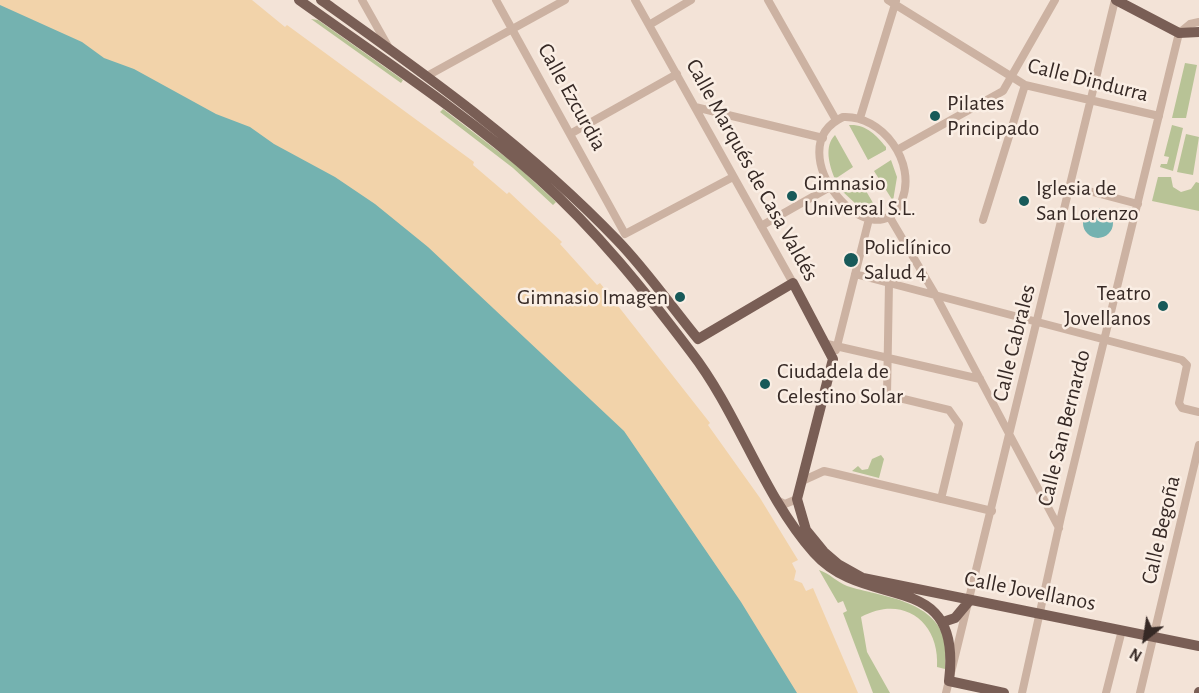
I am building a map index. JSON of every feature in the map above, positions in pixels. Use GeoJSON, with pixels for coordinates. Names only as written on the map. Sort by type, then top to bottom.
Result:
{"type":"FeatureCollection","features":[{"type":"Feature","properties":{"kind":"main road"},"geometry":{"type":"LineString","coordinates":[[299,0],[504,148],[541,181],[612,253],[693,354],[802,540],[829,567],[865,585],[921,601],[943,621],[952,653],[949,681],[1004,693]]}},
{"type":"Feature","properties":{"kind":"main road"},"geometry":{"type":"LineString","coordinates":[[321,0],[488,120],[596,219],[622,238]]}},
{"type":"Feature","properties":{"kind":"main road"},"geometry":{"type":"LineString","coordinates":[[1116,0],[1179,33],[1199,32]]}},
{"type":"Feature","properties":{"kind":"main road","name":"Calle Ezcurdia"},"geometry":{"type":"LineString","coordinates":[[622,238],[698,339]]}},
{"type":"Feature","properties":{"kind":"main road"},"geometry":{"type":"LineString","coordinates":[[698,339],[793,283]]}},
{"type":"Feature","properties":{"kind":"main road","name":"Calle Marqués de Casa Valdés"},"geometry":{"type":"LineString","coordinates":[[793,283],[832,345],[833,359],[802,481]]}},
{"type":"Feature","properties":{"kind":"main road"},"geometry":{"type":"LineString","coordinates":[[797,499],[802,481]]}},
{"type":"Feature","properties":{"kind":"main road","name":"Calle Jovellanos"},"geometry":{"type":"LineString","coordinates":[[797,499],[806,530],[824,552],[854,574],[1199,646]]}},
{"type":"Feature","properties":{"kind":"main road"},"geometry":{"type":"LineString","coordinates":[[943,621],[955,618],[970,600]]}},
{"type":"Feature","properties":{"kind":"street"},"geometry":{"type":"LineString","coordinates":[[362,0],[389,48]]}},
{"type":"Feature","properties":{"kind":"street","name":"Calle Ezcurdia"},"geometry":{"type":"LineString","coordinates":[[496,0],[613,213],[622,238]]}},
{"type":"Feature","properties":{"kind":"street"},"geometry":{"type":"LineString","coordinates":[[427,76],[565,0]]}},
{"type":"Feature","properties":{"kind":"street","name":"Calle Marqués de Casa Valdés"},"geometry":{"type":"LineString","coordinates":[[635,0],[793,283]]}},
{"type":"Feature","properties":{"kind":"street"},"geometry":{"type":"LineString","coordinates":[[649,25],[691,0]]}},
{"type":"Feature","properties":{"kind":"street"},"geometry":{"type":"LineString","coordinates":[[768,0],[836,120]]}},
{"type":"Feature","properties":{"kind":"street"},"geometry":{"type":"LineString","coordinates":[[897,150],[1003,91],[1055,0]]}},
{"type":"Feature","properties":{"kind":"street","name":"Calle Cabrales"},"geometry":{"type":"LineString","coordinates":[[946,693],[1038,322],[1089,99],[1116,0]]}},
{"type":"Feature","properties":{"kind":"street"},"geometry":{"type":"LineString","coordinates":[[861,118],[893,2]]}},
{"type":"Feature","properties":{"kind":"street","name":"Calle Dindurra"},"geometry":{"type":"LineString","coordinates":[[893,2],[1011,79],[1025,85],[1159,116]]}},
{"type":"Feature","properties":{"kind":"street"},"geometry":{"type":"LineString","coordinates":[[1179,33],[1190,24],[1199,22]]}},
{"type":"Feature","properties":{"kind":"street","name":"Calle San Bernardo"},"geometry":{"type":"LineString","coordinates":[[1023,693],[1059,528],[1179,33]]}},
{"type":"Feature","properties":{"kind":"street"},"geometry":{"type":"LineString","coordinates":[[570,134],[677,74]]}},
{"type":"Feature","properties":{"kind":"street"},"geometry":{"type":"LineString","coordinates":[[983,220],[1025,85]]}},
{"type":"Feature","properties":{"kind":"street"},"geometry":{"type":"LineString","coordinates":[[695,107],[822,138]]}},
{"type":"Feature","properties":{"kind":"street"},"geometry":{"type":"LineString","coordinates":[[843,117],[861,118],[887,136],[897,150],[905,185],[900,205],[889,216],[869,219],[850,210],[830,187],[823,170],[822,138],[836,120],[843,117]]}},
{"type":"Feature","properties":{"kind":"street"},"geometry":{"type":"LineString","coordinates":[[612,253],[622,238],[734,177]]}},
{"type":"Feature","properties":{"kind":"street"},"geometry":{"type":"LineString","coordinates":[[1070,186],[1137,204]]}},
{"type":"Feature","properties":{"kind":"street"},"geometry":{"type":"LineString","coordinates":[[761,226],[830,187]]}},
{"type":"Feature","properties":{"kind":"street"},"geometry":{"type":"LineString","coordinates":[[596,219],[607,220],[613,213]]}},
{"type":"Feature","properties":{"kind":"street"},"geometry":{"type":"LineString","coordinates":[[889,216],[935,294],[1059,528]]}},
{"type":"Feature","properties":{"kind":"street"},"geometry":{"type":"LineString","coordinates":[[869,219],[855,274],[832,345],[980,379]]}},
{"type":"Feature","properties":{"kind":"street"},"geometry":{"type":"LineString","coordinates":[[855,274],[1182,360],[1187,365],[1179,403],[1182,408],[1199,412]]}},
{"type":"Feature","properties":{"kind":"street"},"geometry":{"type":"LineString","coordinates":[[889,283],[887,395],[949,410],[959,424],[941,499]]}},
{"type":"Feature","properties":{"kind":"street"},"geometry":{"type":"LineString","coordinates":[[693,354],[691,347],[698,339]]}},
{"type":"Feature","properties":{"kind":"street","name":"Calle Begoña"},"geometry":{"type":"LineString","coordinates":[[1140,693],[1199,445]]}},
{"type":"Feature","properties":{"kind":"street"},"geometry":{"type":"LineString","coordinates":[[802,481],[824,471],[992,511]]}},
{"type":"Feature","properties":{"kind":"street"},"geometry":{"type":"LineString","coordinates":[[777,500],[785,504],[797,499]]}},
{"type":"Feature","properties":{"kind":"street"},"geometry":{"type":"LineString","coordinates":[[1106,693],[1122,630]]}},
{"type":"Feature","properties":{"kind":"green space"},"geometry":{"type":"Polygon","coordinates":[[[311,19],[318,20],[403,80],[401,83],[311,19]]]}},
{"type":"Feature","properties":{"kind":"green space"},"geometry":{"type":"Polygon","coordinates":[[[1185,63],[1197,65],[1186,118],[1172,118],[1185,63]]]}},
{"type":"Feature","properties":{"kind":"green space"},"geometry":{"type":"Polygon","coordinates":[[[443,109],[516,165],[556,202],[553,205],[513,168],[440,112],[443,109]]]}},
{"type":"Feature","properties":{"kind":"green space"},"geometry":{"type":"Polygon","coordinates":[[[849,125],[861,126],[870,131],[886,147],[886,150],[868,160],[849,125]]]}},
{"type":"Feature","properties":{"kind":"green space"},"geometry":{"type":"Polygon","coordinates":[[[1172,125],[1183,128],[1173,171],[1160,167],[1161,164],[1167,164],[1169,157],[1164,156],[1172,125]]]}},
{"type":"Feature","properties":{"kind":"green space"},"geometry":{"type":"Polygon","coordinates":[[[1186,134],[1199,137],[1193,175],[1177,172],[1186,134]]]}},
{"type":"Feature","properties":{"kind":"green space"},"geometry":{"type":"Polygon","coordinates":[[[835,135],[853,167],[835,179],[829,162],[829,150],[835,135]]]}},
{"type":"Feature","properties":{"kind":"green space"},"geometry":{"type":"Polygon","coordinates":[[[891,160],[897,177],[893,201],[874,171],[891,160]]]}},
{"type":"Feature","properties":{"kind":"green space"},"geometry":{"type":"Polygon","coordinates":[[[1158,177],[1171,177],[1173,187],[1181,192],[1191,189],[1196,182],[1199,183],[1199,211],[1152,201],[1158,177]]]}},
{"type":"Feature","properties":{"kind":"green space"},"geometry":{"type":"Polygon","coordinates":[[[859,179],[876,208],[875,211],[858,206],[841,190],[859,179]]]}},
{"type":"Feature","properties":{"kind":"green space"},"geometry":{"type":"Polygon","coordinates":[[[881,455],[884,459],[879,478],[852,471],[858,466],[862,470],[868,469],[872,459],[881,455]]]}},
{"type":"Feature","properties":{"kind":"green space"},"geometry":{"type":"Polygon","coordinates":[[[819,570],[847,586],[905,602],[930,616],[939,627],[945,641],[945,669],[937,667],[932,637],[925,625],[915,616],[891,609],[876,611],[861,617],[867,652],[890,693],[873,693],[843,613],[847,611],[843,601],[838,603],[819,570]]]}},
{"type":"Feature","properties":{"kind":"sand"},"geometry":{"type":"Polygon","coordinates":[[[0,0],[252,0],[285,27],[287,25],[474,162],[473,165],[507,194],[509,192],[562,242],[560,244],[597,285],[600,283],[710,423],[708,425],[760,498],[798,560],[792,563],[796,571],[794,580],[802,583],[806,591],[813,588],[858,693],[752,693],[0,46],[0,0]]]}},
{"type":"Feature","properties":{"kind":"water"},"geometry":{"type":"Polygon","coordinates":[[[0,5],[82,42],[104,58],[134,69],[216,114],[250,127],[274,144],[335,177],[375,204],[428,247],[624,431],[741,602],[797,693],[0,693],[0,5]]]}},
{"type":"Feature","properties":{"kind":"water"},"geometry":{"type":"Polygon","coordinates":[[[1098,208],[1109,212],[1113,223],[1109,234],[1098,238],[1087,234],[1083,223],[1087,212],[1098,208]]]}},
{"type":"Feature","properties":{"kind":"place","name":"Pilates Principado"},"geometry":{"type":"Point","coordinates":[935,116]}},
{"type":"Feature","properties":{"kind":"place","name":"Gimnasio Universal S.L."},"geometry":{"type":"Point","coordinates":[792,196]}},
{"type":"Feature","properties":{"kind":"place","name":"Iglesia de San Lorenzo"},"geometry":{"type":"Point","coordinates":[1024,201]}},
{"type":"Feature","properties":{"kind":"place","name":"Policlínico Salud 4"},"geometry":{"type":"Point","coordinates":[851,260]}},
{"type":"Feature","properties":{"kind":"place","name":"Gimnasio Imagen"},"geometry":{"type":"Point","coordinates":[680,297]}},
{"type":"Feature","properties":{"kind":"place","name":"Teatro Jovellanos"},"geometry":{"type":"Point","coordinates":[1163,306]}},
{"type":"Feature","properties":{"kind":"place","name":"Ciudadela de Celestino Solar"},"geometry":{"type":"Point","coordinates":[765,384]}}]}
